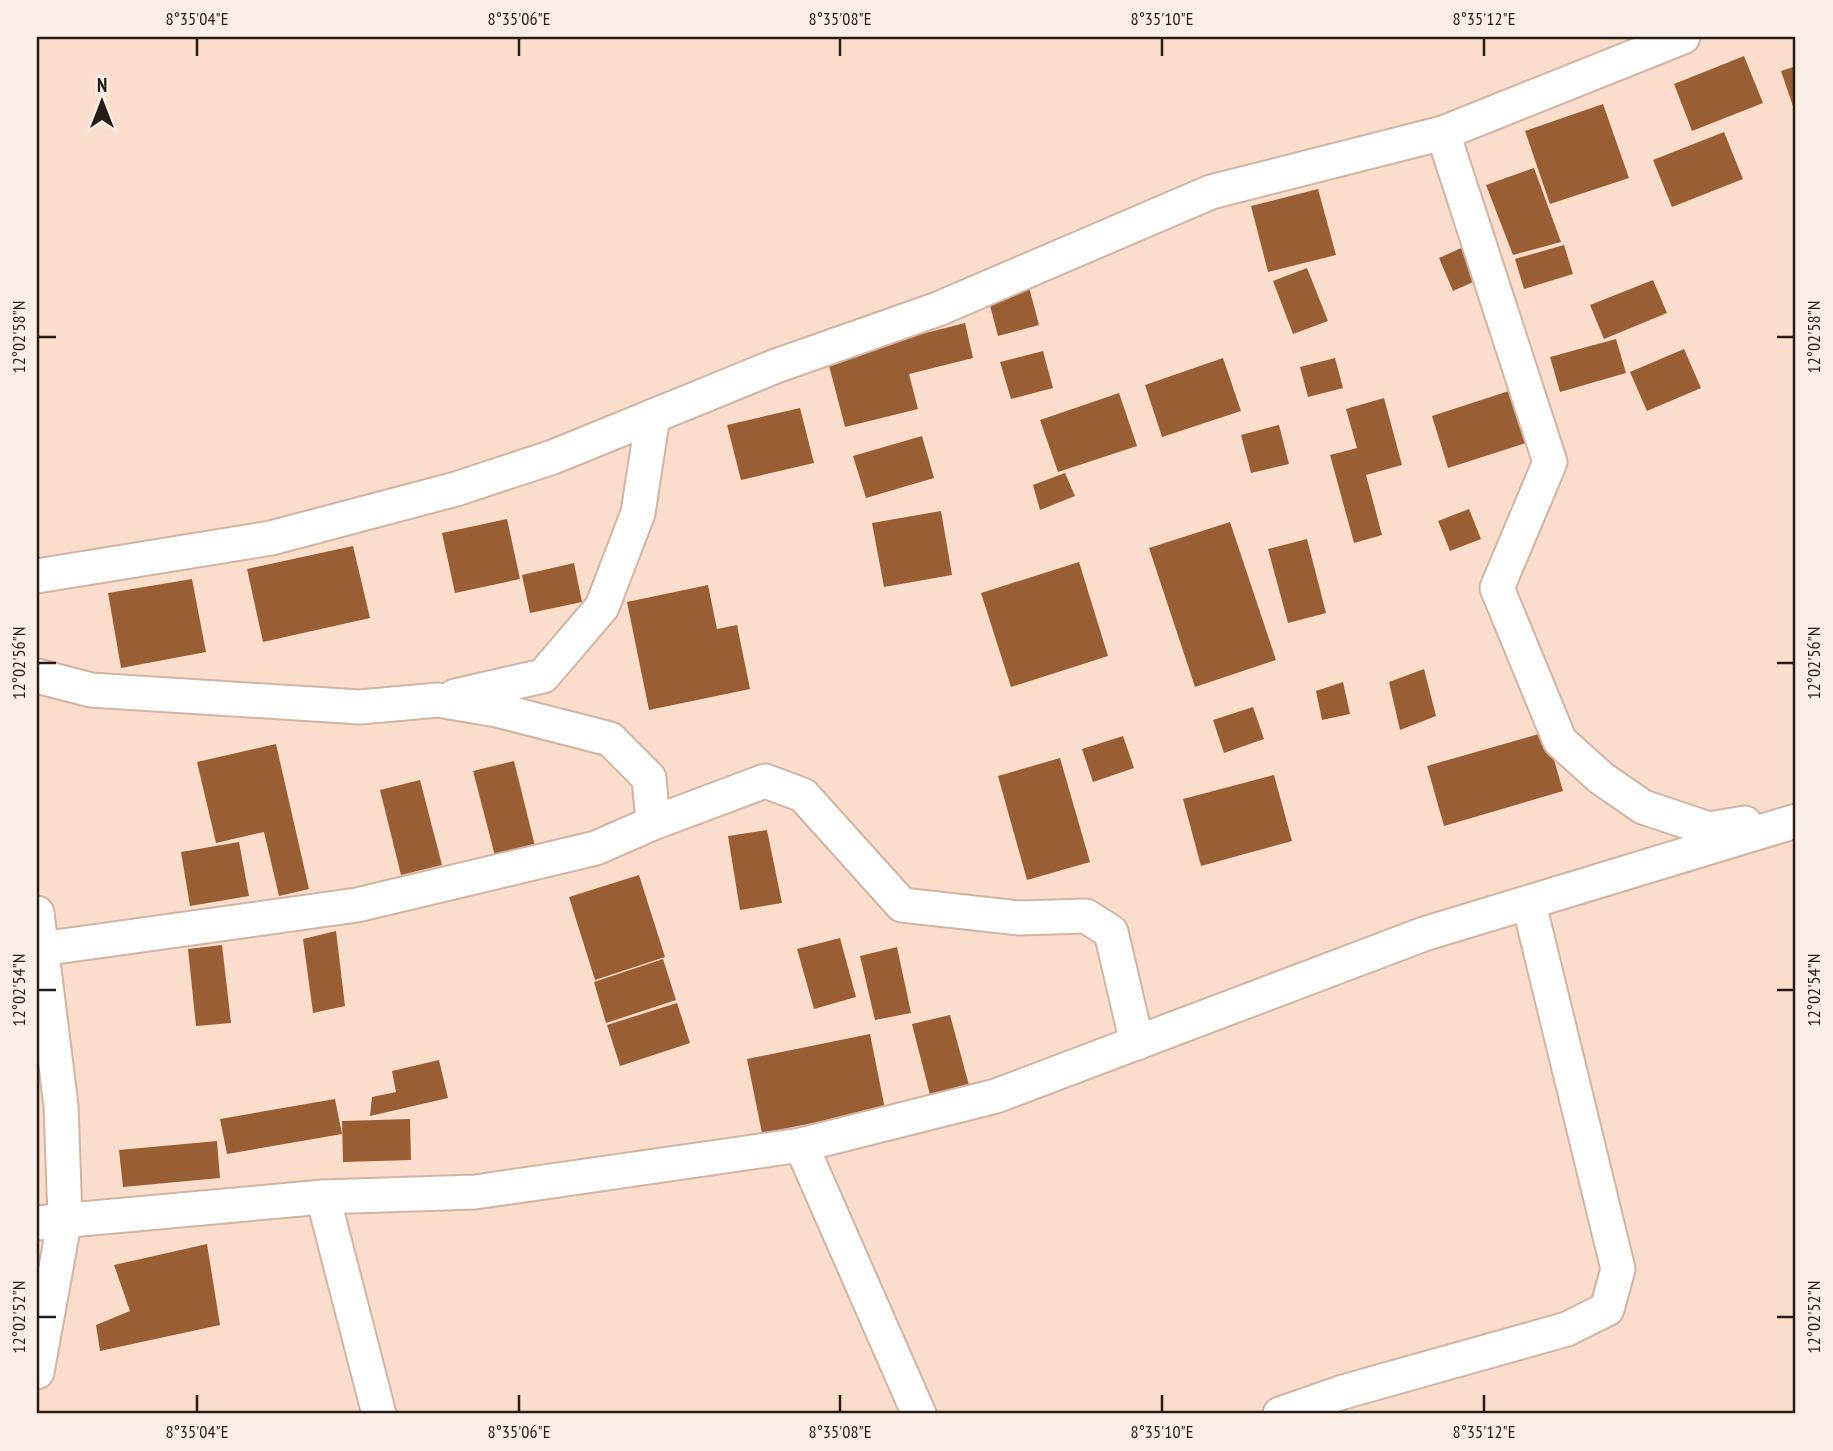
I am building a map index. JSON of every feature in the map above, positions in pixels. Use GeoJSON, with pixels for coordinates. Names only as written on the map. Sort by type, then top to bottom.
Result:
{"type":"FeatureCollection","features":[{"type":"Feature","properties":{"kind":"street"},"geometry":{"type":"LineString","coordinates":[[37,576],[271,538],[456,489],[553,457],[776,366],[938,309],[1211,192],[1443,133],[1683,37]]}},
{"type":"Feature","properties":{"kind":"street"},"geometry":{"type":"LineString","coordinates":[[1443,133],[1550,462],[1497,588],[1560,741],[1601,778],[1643,807],[1709,829],[1796,814]]}},
{"type":"Feature","properties":{"kind":"street"},"geometry":{"type":"LineString","coordinates":[[37,676],[91,690],[360,708],[438,701],[543,676],[602,607],[638,513],[653,416]]}},
{"type":"Feature","properties":{"kind":"street"},"geometry":{"type":"LineString","coordinates":[[438,701],[497,710],[610,739],[649,778],[653,823]]}},
{"type":"Feature","properties":{"kind":"street"},"geometry":{"type":"LineString","coordinates":[[41,949],[357,905],[596,848],[653,823],[765,781],[803,795],[902,905],[1020,918],[1086,916],[1111,932],[1137,1043]]}},
{"type":"Feature","properties":{"kind":"street"},"geometry":{"type":"LineString","coordinates":[[51,1220],[323,1197],[475,1192],[801,1145],[996,1096],[1424,934],[1796,821]]}},
{"type":"Feature","properties":{"kind":"street"},"geometry":{"type":"LineString","coordinates":[[1280,1414],[1343,1392],[1567,1329],[1607,1309],[1618,1269],[1529,904]]}},
{"type":"Feature","properties":{"kind":"street"},"geometry":{"type":"LineString","coordinates":[[37,913],[61,1106],[37,1372]]}},
{"type":"Feature","properties":{"kind":"street"},"geometry":{"type":"LineString","coordinates":[[801,1145],[919,1414]]}},
{"type":"Feature","properties":{"kind":"street"},"geometry":{"type":"LineString","coordinates":[[323,1197],[379,1414]]}},
{"type":"Feature","properties":{"kind":"building"},"geometry":{"type":"Polygon","coordinates":[[[1744,56],[1763,103],[1692,131],[1674,84],[1744,56]]]}},
{"type":"Feature","properties":{"kind":"building"},"geometry":{"type":"Polygon","coordinates":[[[1796,66],[1796,115],[1781,71],[1796,66]]]}},
{"type":"Feature","properties":{"kind":"building"},"geometry":{"type":"Polygon","coordinates":[[[1603,104],[1629,178],[1550,204],[1525,131],[1603,104]]]}},
{"type":"Feature","properties":{"kind":"building"},"geometry":{"type":"Polygon","coordinates":[[[1724,132],[1743,179],[1672,207],[1653,160],[1724,132]]]}},
{"type":"Feature","properties":{"kind":"building"},"geometry":{"type":"Polygon","coordinates":[[[1534,168],[1561,242],[1513,255],[1486,185],[1534,168]]]}},
{"type":"Feature","properties":{"kind":"building"},"geometry":{"type":"Polygon","coordinates":[[[1318,189],[1336,255],[1268,272],[1251,206],[1318,189]]]}},
{"type":"Feature","properties":{"kind":"building"},"geometry":{"type":"Polygon","coordinates":[[[1468,245],[1482,278],[1453,291],[1439,258],[1468,245]]]}},
{"type":"Feature","properties":{"kind":"building"},"geometry":{"type":"Polygon","coordinates":[[[1564,245],[1573,274],[1524,289],[1515,259],[1564,245]]]}},
{"type":"Feature","properties":{"kind":"building"},"geometry":{"type":"Polygon","coordinates":[[[1307,268],[1328,321],[1293,334],[1273,281],[1307,268]]]}},
{"type":"Feature","properties":{"kind":"building"},"geometry":{"type":"Polygon","coordinates":[[[1653,280],[1667,313],[1604,339],[1590,305],[1653,280]]]}},
{"type":"Feature","properties":{"kind":"building"},"geometry":{"type":"Polygon","coordinates":[[[1029,287],[1039,325],[998,336],[988,298],[1029,287]]]}},
{"type":"Feature","properties":{"kind":"building"},"geometry":{"type":"Polygon","coordinates":[[[965,323],[973,358],[909,374],[918,409],[845,427],[827,358],[965,323]]]}},
{"type":"Feature","properties":{"kind":"building"},"geometry":{"type":"Polygon","coordinates":[[[1616,339],[1626,373],[1560,392],[1550,357],[1616,339]]]}},
{"type":"Feature","properties":{"kind":"building"},"geometry":{"type":"Polygon","coordinates":[[[1684,349],[1701,388],[1647,411],[1630,372],[1684,349]]]}},
{"type":"Feature","properties":{"kind":"building"},"geometry":{"type":"Polygon","coordinates":[[[1043,351],[1053,388],[1011,399],[1000,362],[1043,351]]]}},
{"type":"Feature","properties":{"kind":"building"},"geometry":{"type":"Polygon","coordinates":[[[1223,358],[1241,411],[1162,437],[1145,385],[1223,358]]]}},
{"type":"Feature","properties":{"kind":"building"},"geometry":{"type":"Polygon","coordinates":[[[1335,358],[1343,388],[1308,397],[1300,367],[1335,358]]]}},
{"type":"Feature","properties":{"kind":"building"},"geometry":{"type":"Polygon","coordinates":[[[1518,388],[1535,440],[1448,468],[1432,416],[1518,388]]]}},
{"type":"Feature","properties":{"kind":"building"},"geometry":{"type":"Polygon","coordinates":[[[1119,393],[1137,446],[1058,472],[1040,420],[1119,393]]]}},
{"type":"Feature","properties":{"kind":"building"},"geometry":{"type":"Polygon","coordinates":[[[1384,398],[1402,465],[1366,475],[1382,535],[1354,543],[1330,455],[1357,448],[1346,409],[1384,398]]]}},
{"type":"Feature","properties":{"kind":"building"},"geometry":{"type":"Polygon","coordinates":[[[800,408],[814,463],[741,480],[727,425],[800,408]]]}},
{"type":"Feature","properties":{"kind":"building"},"geometry":{"type":"Polygon","coordinates":[[[1279,425],[1289,464],[1251,473],[1241,435],[1279,425]]]}},
{"type":"Feature","properties":{"kind":"building"},"geometry":{"type":"Polygon","coordinates":[[[922,436],[934,478],[866,498],[853,456],[922,436]]]}},
{"type":"Feature","properties":{"kind":"building"},"geometry":{"type":"Polygon","coordinates":[[[1065,473],[1075,496],[1040,510],[1033,485],[1065,473]]]}},
{"type":"Feature","properties":{"kind":"building"},"geometry":{"type":"Polygon","coordinates":[[[1469,509],[1481,539],[1450,551],[1438,521],[1469,509]]]}},
{"type":"Feature","properties":{"kind":"building"},"geometry":{"type":"Polygon","coordinates":[[[941,511],[952,575],[884,587],[872,523],[941,511]]]}},
{"type":"Feature","properties":{"kind":"building"},"geometry":{"type":"Polygon","coordinates":[[[507,519],[520,579],[455,593],[442,533],[507,519]]]}},
{"type":"Feature","properties":{"kind":"building"},"geometry":{"type":"Polygon","coordinates":[[[1230,522],[1276,660],[1195,687],[1149,548],[1230,522]]]}},
{"type":"Feature","properties":{"kind":"building"},"geometry":{"type":"Polygon","coordinates":[[[1307,539],[1326,613],[1288,623],[1268,549],[1307,539]]]}},
{"type":"Feature","properties":{"kind":"building"},"geometry":{"type":"Polygon","coordinates":[[[353,546],[370,618],[263,642],[247,569],[353,546]]]}},
{"type":"Feature","properties":{"kind":"building"},"geometry":{"type":"Polygon","coordinates":[[[1079,562],[1108,656],[1011,687],[981,593],[1079,562]]]}},
{"type":"Feature","properties":{"kind":"building"},"geometry":{"type":"Polygon","coordinates":[[[574,563],[582,602],[530,613],[522,575],[574,563]]]}},
{"type":"Feature","properties":{"kind":"building"},"geometry":{"type":"Polygon","coordinates":[[[192,579],[206,652],[121,668],[108,593],[192,579]]]}},
{"type":"Feature","properties":{"kind":"building"},"geometry":{"type":"Polygon","coordinates":[[[708,585],[717,629],[737,625],[750,689],[649,710],[627,602],[708,585]]]}},
{"type":"Feature","properties":{"kind":"building"},"geometry":{"type":"Polygon","coordinates":[[[1424,669],[1436,716],[1400,730],[1389,682],[1424,669]]]}},
{"type":"Feature","properties":{"kind":"building"},"geometry":{"type":"Polygon","coordinates":[[[1343,682],[1350,714],[1322,720],[1316,691],[1343,682]]]}},
{"type":"Feature","properties":{"kind":"building"},"geometry":{"type":"Polygon","coordinates":[[[1253,707],[1264,739],[1224,753],[1213,720],[1253,707]]]}},
{"type":"Feature","properties":{"kind":"building"},"geometry":{"type":"Polygon","coordinates":[[[1546,732],[1563,791],[1444,826],[1427,766],[1546,732]]]}},
{"type":"Feature","properties":{"kind":"building"},"geometry":{"type":"Polygon","coordinates":[[[1123,736],[1134,768],[1093,782],[1082,749],[1123,736]]]}},
{"type":"Feature","properties":{"kind":"building"},"geometry":{"type":"Polygon","coordinates":[[[276,744],[309,889],[279,896],[264,832],[216,843],[197,762],[276,744]]]}},
{"type":"Feature","properties":{"kind":"building"},"geometry":{"type":"Polygon","coordinates":[[[1060,758],[1090,862],[1027,880],[998,776],[1060,758]]]}},
{"type":"Feature","properties":{"kind":"building"},"geometry":{"type":"Polygon","coordinates":[[[514,761],[535,846],[495,856],[473,771],[514,761]]]}},
{"type":"Feature","properties":{"kind":"building"},"geometry":{"type":"Polygon","coordinates":[[[1274,775],[1292,841],[1201,866],[1183,799],[1274,775]]]}},
{"type":"Feature","properties":{"kind":"building"},"geometry":{"type":"Polygon","coordinates":[[[420,780],[442,865],[401,875],[380,790],[420,780]]]}},
{"type":"Feature","properties":{"kind":"building"},"geometry":{"type":"Polygon","coordinates":[[[767,830],[782,903],[740,910],[728,836],[767,830]]]}},
{"type":"Feature","properties":{"kind":"building"},"geometry":{"type":"Polygon","coordinates":[[[239,842],[249,896],[190,906],[181,852],[239,842]]]}},
{"type":"Feature","properties":{"kind":"building"},"geometry":{"type":"Polygon","coordinates":[[[639,875],[665,957],[595,980],[569,897],[639,875]]]}},
{"type":"Feature","properties":{"kind":"building"},"geometry":{"type":"Polygon","coordinates":[[[336,931],[345,1006],[313,1013],[303,939],[336,931]]]}},
{"type":"Feature","properties":{"kind":"building"},"geometry":{"type":"Polygon","coordinates":[[[840,938],[856,997],[814,1009],[797,949],[840,938]]]}},
{"type":"Feature","properties":{"kind":"building"},"geometry":{"type":"Polygon","coordinates":[[[222,945],[231,1023],[196,1026],[188,949],[222,945]]]}},
{"type":"Feature","properties":{"kind":"building"},"geometry":{"type":"Polygon","coordinates":[[[897,947],[911,1013],[875,1020],[860,956],[897,947]]]}},
{"type":"Feature","properties":{"kind":"building"},"geometry":{"type":"Polygon","coordinates":[[[663,959],[676,1000],[606,1023],[594,982],[663,959]]]}},
{"type":"Feature","properties":{"kind":"building"},"geometry":{"type":"Polygon","coordinates":[[[677,1003],[690,1043],[620,1066],[607,1025],[677,1003]]]}},
{"type":"Feature","properties":{"kind":"building"},"geometry":{"type":"Polygon","coordinates":[[[950,1015],[970,1089],[931,1099],[912,1024],[950,1015]]]}},
{"type":"Feature","properties":{"kind":"building"},"geometry":{"type":"Polygon","coordinates":[[[870,1034],[885,1109],[762,1133],[747,1059],[870,1034]]]}},
{"type":"Feature","properties":{"kind":"building"},"geometry":{"type":"Polygon","coordinates":[[[439,1060],[448,1098],[370,1116],[372,1097],[396,1092],[392,1071],[439,1060]]]}},
{"type":"Feature","properties":{"kind":"building"},"geometry":{"type":"Polygon","coordinates":[[[335,1099],[342,1134],[227,1154],[220,1119],[335,1099]]]}},
{"type":"Feature","properties":{"kind":"building"},"geometry":{"type":"Polygon","coordinates":[[[410,1119],[411,1160],[343,1162],[342,1121],[410,1119]]]}},
{"type":"Feature","properties":{"kind":"building"},"geometry":{"type":"Polygon","coordinates":[[[217,1141],[220,1178],[123,1187],[119,1150],[217,1141]]]}},
{"type":"Feature","properties":{"kind":"building"},"geometry":{"type":"Polygon","coordinates":[[[207,1244],[220,1325],[100,1351],[96,1325],[130,1311],[114,1265],[207,1244]]]}}]}
